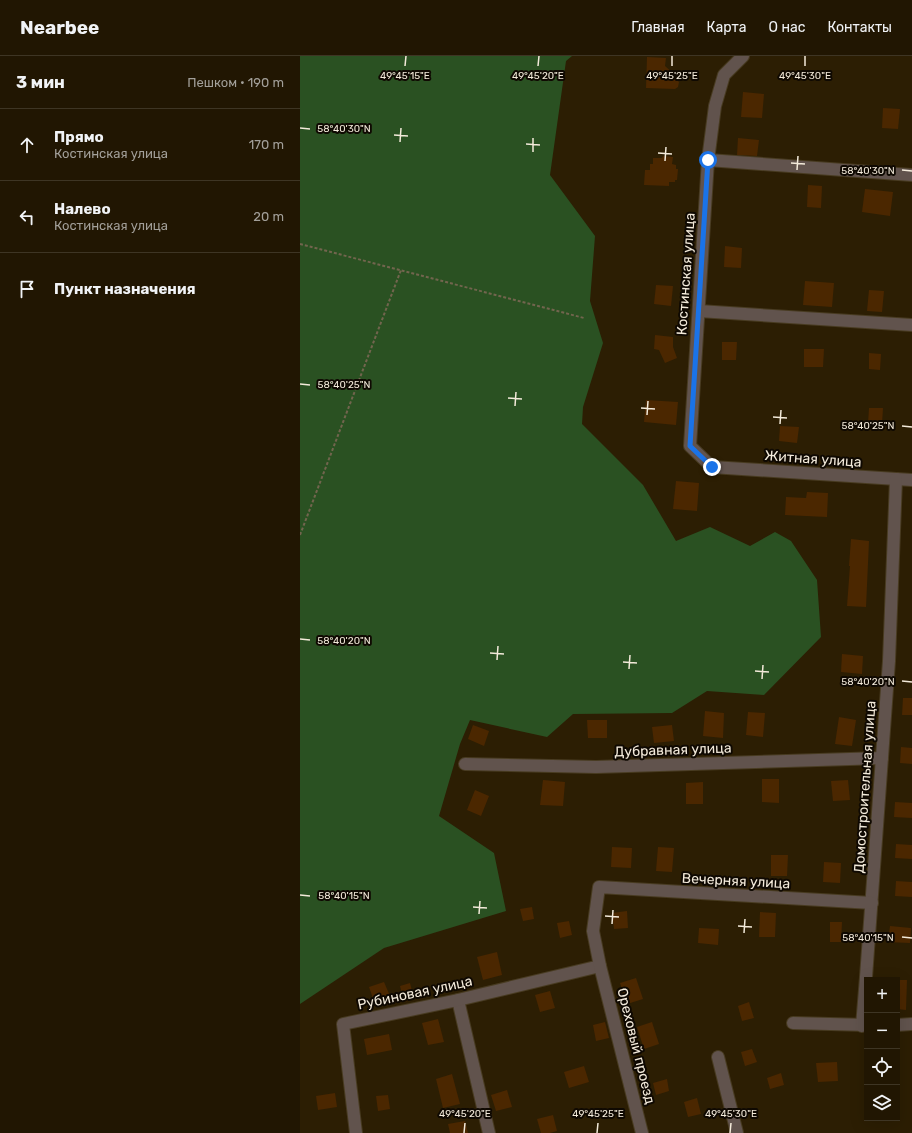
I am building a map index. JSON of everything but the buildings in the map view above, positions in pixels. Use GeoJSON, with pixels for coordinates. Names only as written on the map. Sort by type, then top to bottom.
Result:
{"type":"FeatureCollection","features":[{"type":"Feature","properties":{"kind":"street","name":"Костинская улица"},"geometry":{"type":"LineString","coordinates":[[712,467],[690,446],[708,160],[715,106],[724,75],[743,56]]}},
{"type":"Feature","properties":{"kind":"street"},"geometry":{"type":"LineString","coordinates":[[708,160],[912,175]]}},
{"type":"Feature","properties":{"kind":"street"},"geometry":{"type":"LineString","coordinates":[[699,311],[912,325]]}},
{"type":"Feature","properties":{"kind":"street","name":"Житная улица"},"geometry":{"type":"LineString","coordinates":[[712,467],[912,480]]}},
{"type":"Feature","properties":{"kind":"street","name":"Домостроительная улица"},"geometry":{"type":"LineString","coordinates":[[865,1013],[888,661],[896,479]]}},
{"type":"Feature","properties":{"kind":"street","name":"Дубравная улица"},"geometry":{"type":"LineString","coordinates":[[465,764],[596,767],[882,758]]}},
{"type":"Feature","properties":{"kind":"street","name":"Вечерняя улица"},"geometry":{"type":"LineString","coordinates":[[599,887],[872,903]]}},
{"type":"Feature","properties":{"kind":"street","name":"Ореховый проезд"},"geometry":{"type":"LineString","coordinates":[[599,887],[593,931],[600,966],[642,1133]]}},
{"type":"Feature","properties":{"kind":"street","name":"Рубиновая улица"},"geometry":{"type":"LineString","coordinates":[[356,1133],[343,1024],[458,1000],[600,966]]}},
{"type":"Feature","properties":{"kind":"street"},"geometry":{"type":"LineString","coordinates":[[458,1000],[489,1133]]}},
{"type":"Feature","properties":{"kind":"street"},"geometry":{"type":"LineString","coordinates":[[793,1023],[864,1026]]}},
{"type":"Feature","properties":{"kind":"street"},"geometry":{"type":"LineString","coordinates":[[900,1024],[912,1024]]}},
{"type":"Feature","properties":{"kind":"street"},"geometry":{"type":"LineString","coordinates":[[718,1057],[737,1133]]}},
{"type":"Feature","properties":{"kind":"path"},"geometry":{"type":"LineString","coordinates":[[300,244],[584,318]]}},
{"type":"Feature","properties":{"kind":"path"},"geometry":{"type":"LineString","coordinates":[[300,535],[400,270]]}},
{"type":"Feature","properties":{"kind":"green space"},"geometry":{"type":"Polygon","coordinates":[[[300,56],[572,56],[566,61],[550,175],[595,236],[590,301],[603,343],[583,407],[582,424],[643,485],[676,541],[710,527],[750,546],[775,532],[791,541],[817,580],[821,637],[764,695],[707,691],[672,713],[573,714],[547,737],[470,720],[460,744],[439,816],[494,853],[506,911],[384,948],[300,1004],[300,56]]]}},
{"type":"Feature","properties":{"kind":"route"},"geometry":{"type":"LineString","coordinates":[[708,160],[690,446],[712,467]]}}]}
